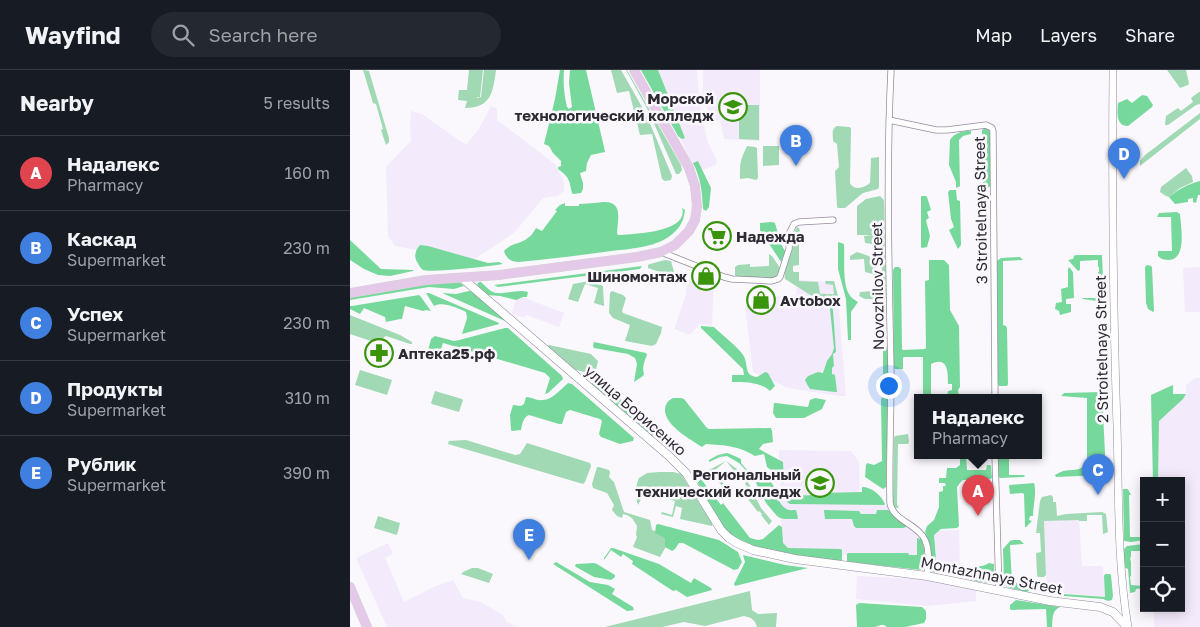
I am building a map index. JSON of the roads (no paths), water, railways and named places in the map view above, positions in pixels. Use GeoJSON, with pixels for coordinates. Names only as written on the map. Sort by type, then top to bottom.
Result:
{"type":"FeatureCollection","features":[{"type":"Feature","properties":{"kind":"main road"},"geometry":{"type":"LineString","coordinates":[[350,293],[426,280],[515,273],[637,257],[661,252],[675,245],[689,231],[695,220],[696,194],[694,180],[634,70]]}},
{"type":"Feature","properties":{"kind":"main road","name":"улица Борисенко"},"geometry":{"type":"LineString","coordinates":[[462,278],[669,456],[683,470],[721,530],[729,538],[753,550],[795,559],[845,566]]}},
{"type":"Feature","properties":{"kind":"main road","name":"Montazhnaya Street"},"geometry":{"type":"LineString","coordinates":[[845,566],[927,576],[1050,601],[1100,607],[1113,612],[1128,627]]}},
{"type":"Feature","properties":{"kind":"main road"},"geometry":{"type":"LineString","coordinates":[[350,587],[367,627]]}},
{"type":"Feature","properties":{"kind":"street","name":"Novozhilov Street"},"geometry":{"type":"LineString","coordinates":[[891,70],[889,120],[890,503],[895,514],[920,532],[926,542],[928,554],[927,576]]}},
{"type":"Feature","properties":{"kind":"street","name":"2 Stroitelnaya Street"},"geometry":{"type":"LineString","coordinates":[[1113,70],[1112,214],[1115,388],[1121,571],[1128,627]]}},
{"type":"Feature","properties":{"kind":"street","name":"3 Stroitelnaya Street"},"geometry":{"type":"LineString","coordinates":[[889,120],[936,130],[986,125],[994,131],[995,394]]}},
{"type":"Feature","properties":{"kind":"street"},"geometry":{"type":"LineString","coordinates":[[661,252],[723,277],[772,281],[780,277],[788,251],[790,232],[794,224],[833,220]]}},
{"type":"Feature","properties":{"kind":"street"},"geometry":{"type":"LineString","coordinates":[[995,459],[999,591]]}},
{"type":"Feature","properties":{"kind":"place","name":"Морской технологический колледж"},"geometry":{"type":"Point","coordinates":[733,107]}},
{"type":"Feature","properties":{"kind":"place","name":"Каскад"},"geometry":{"type":"Point","coordinates":[796,166]}},
{"type":"Feature","properties":{"kind":"place","name":"Продукты"},"geometry":{"type":"Point","coordinates":[1124,179]}},
{"type":"Feature","properties":{"kind":"place","name":"Надежда"},"geometry":{"type":"Point","coordinates":[717,236]}},
{"type":"Feature","properties":{"kind":"place","name":"Шиномонтаж"},"geometry":{"type":"Point","coordinates":[706,276]}},
{"type":"Feature","properties":{"kind":"place","name":"Avtobox"},"geometry":{"type":"Point","coordinates":[761,300]}},
{"type":"Feature","properties":{"kind":"place","name":"Аптека25.рф"},"geometry":{"type":"Point","coordinates":[379,353]}},
{"type":"Feature","properties":{"kind":"place","name":"Региональный технический колледж"},"geometry":{"type":"Point","coordinates":[820,483]}},
{"type":"Feature","properties":{"kind":"place","name":"Успех"},"geometry":{"type":"Point","coordinates":[1098,495]}},
{"type":"Feature","properties":{"kind":"place","name":"Надалекс"},"geometry":{"type":"Point","coordinates":[978,516]}},
{"type":"Feature","properties":{"kind":"place","name":"Рублик"},"geometry":{"type":"Point","coordinates":[529,560]}}]}
